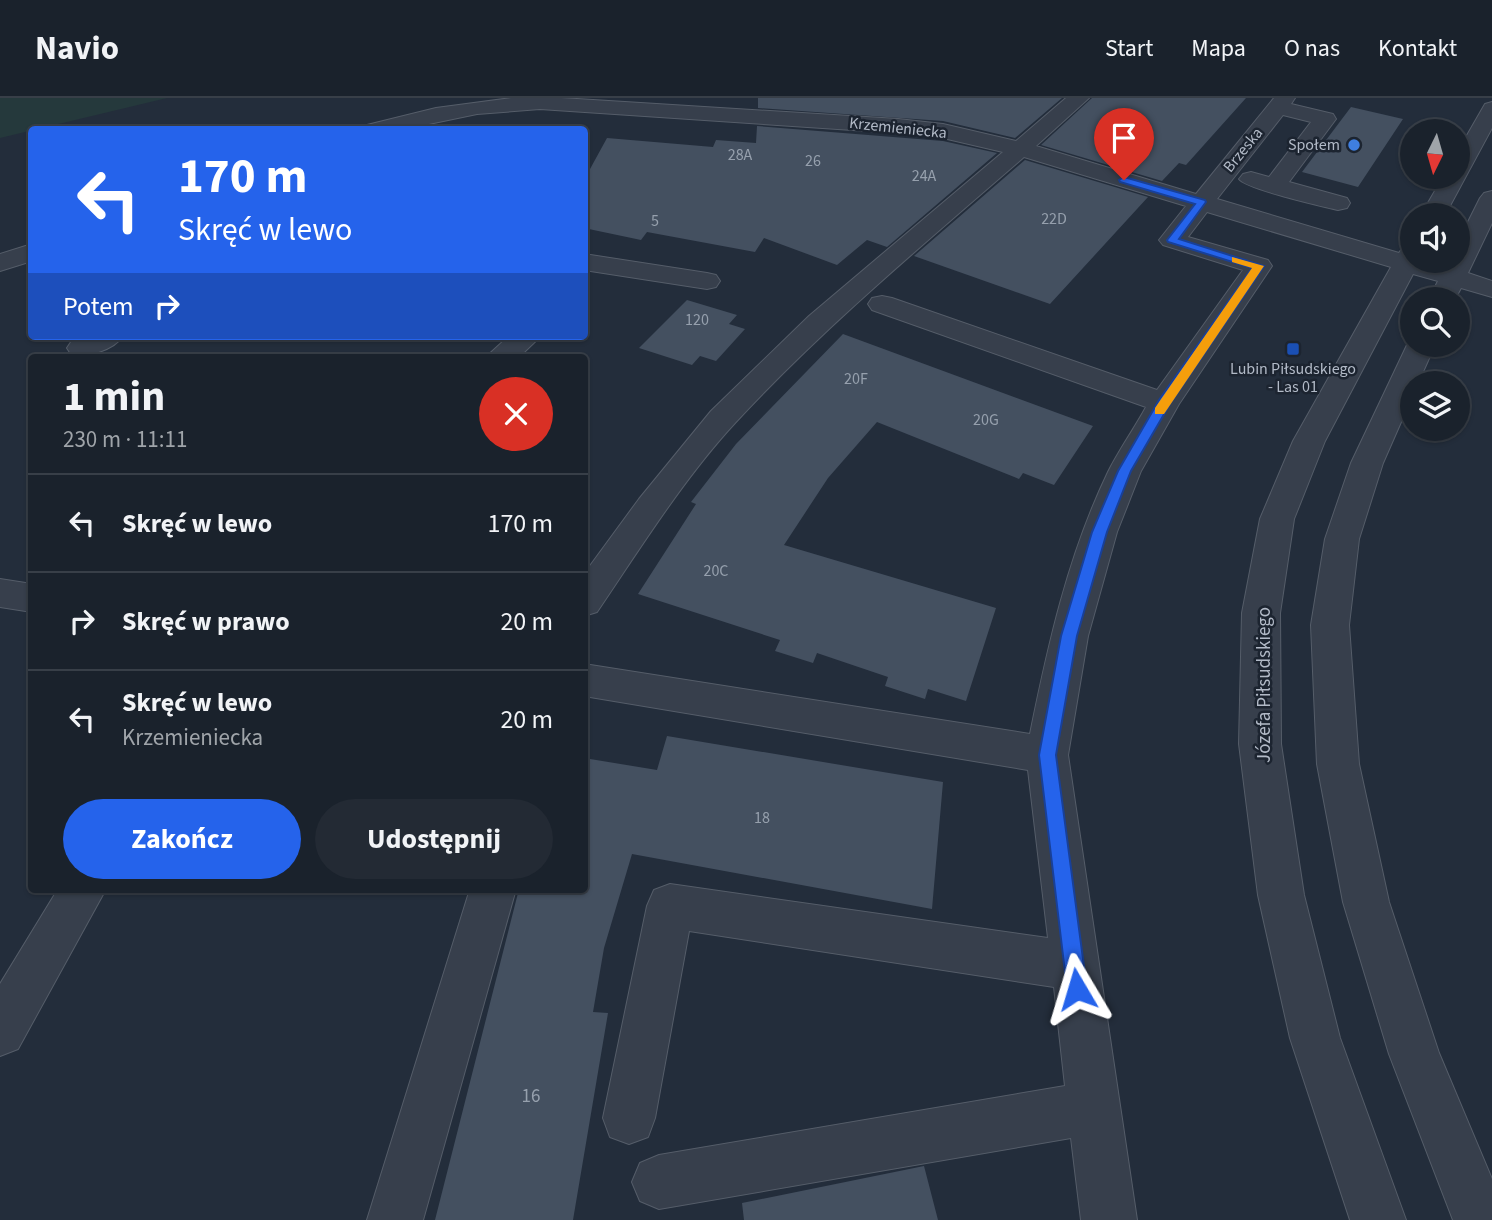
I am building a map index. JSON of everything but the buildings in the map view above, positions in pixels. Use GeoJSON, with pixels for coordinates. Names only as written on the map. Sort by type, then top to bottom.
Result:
{"type":"FeatureCollection","features":[{"type":"Feature","properties":{"kind":"street"},"geometry":{"type":"LineString","coordinates":[[588,595],[651,507],[722,418],[819,322],[1079,98]]}},
{"type":"Feature","properties":{"kind":"street"},"geometry":{"type":"LineString","coordinates":[[1274,186],[1325,119],[1282,102]]}},
{"type":"Feature","properties":{"kind":"street","name":"Brzeska"},"geometry":{"type":"LineString","coordinates":[[1164,403],[1259,266],[1172,240],[1282,102]]}},
{"type":"Feature","properties":{"kind":"street","name":"Krzemieniecka"},"geometry":{"type":"LineString","coordinates":[[390,126],[440,113],[509,104],[685,104],[943,131],[1021,149],[1201,202],[1400,256]]}},
{"type":"Feature","properties":{"kind":"street"},"geometry":{"type":"LineString","coordinates":[[1470,149],[1492,108]]}},
{"type":"Feature","properties":{"kind":"street"},"geometry":{"type":"LineString","coordinates":[[1225,172],[1338,203]]}},
{"type":"Feature","properties":{"kind":"street"},"geometry":{"type":"LineString","coordinates":[[1448,287],[1492,198]]}},
{"type":"Feature","properties":{"kind":"street"},"geometry":{"type":"LineString","coordinates":[[0,263],[28,253]]}},
{"type":"Feature","properties":{"kind":"street"},"geometry":{"type":"LineString","coordinates":[[588,263],[707,281]]}},
{"type":"Feature","properties":{"kind":"street"},"geometry":{"type":"LineString","coordinates":[[588,287],[613,267]]}},
{"type":"Feature","properties":{"kind":"street","name":"Józefa Piłsudskiego"},"geometry":{"type":"LineString","coordinates":[[1378,1220],[1315,1038],[1281,895],[1260,744],[1261,612],[1277,519],[1309,441],[1401,273]]}},
{"type":"Feature","properties":{"kind":"street","name":"Krzemieniecka"},"geometry":{"type":"LineString","coordinates":[[1428,273],[1446,287]]}},
{"type":"Feature","properties":{"kind":"street","name":"Krzemieniecka"},"geometry":{"type":"LineString","coordinates":[[1470,289],[1492,289]]}},
{"type":"Feature","properties":{"kind":"street"},"geometry":{"type":"LineString","coordinates":[[882,304],[1164,403],[1125,471],[1100,532],[1069,636],[1047,755],[1109,1220]]}},
{"type":"Feature","properties":{"kind":"street"},"geometry":{"type":"LineString","coordinates":[[81,348],[100,340]]}},
{"type":"Feature","properties":{"kind":"street"},"geometry":{"type":"LineString","coordinates":[[505,354],[522,340]]}},
{"type":"Feature","properties":{"kind":"street"},"geometry":{"type":"LineString","coordinates":[[1416,357],[1367,463],[1342,539],[1330,625],[1338,764],[1366,902],[1414,1054],[1481,1220]]}},
{"type":"Feature","properties":{"kind":"street"},"geometry":{"type":"LineString","coordinates":[[0,593],[28,597]]}},
{"type":"Feature","properties":{"kind":"street"},"geometry":{"type":"LineString","coordinates":[[588,681],[1047,755]]}},
{"type":"Feature","properties":{"kind":"street"},"geometry":{"type":"LineString","coordinates":[[0,1031],[81,893]]}},
{"type":"Feature","properties":{"kind":"street"},"geometry":{"type":"LineString","coordinates":[[395,1220],[492,893]]}},
{"type":"Feature","properties":{"kind":"street"},"geometry":{"type":"LineString","coordinates":[[629,1118],[670,906],[1074,966]]}},
{"type":"Feature","properties":{"kind":"street"},"geometry":{"type":"LineString","coordinates":[[659,1182],[1093,1108]]}},
{"type":"Feature","properties":{"kind":"green space"},"geometry":{"type":"Polygon","coordinates":[[[0,98],[167,98],[50,126],[28,126],[28,131],[0,138],[0,98]]]}},
{"type":"Feature","properties":{"kind":"slow traffic"},"geometry":{"type":"LineString","coordinates":[[1159,411],[1259,266],[1236,260]]}},
{"type":"Feature","properties":{"kind":"place","name":"Społem"},"geometry":{"type":"Point","coordinates":[1354,145]}},
{"type":"Feature","properties":{"kind":"place","name":"Lubin Piłsudskiego - Las 01"},"geometry":{"type":"Point","coordinates":[1293,349]}},
{"type":"Feature","properties":{"kind":"route"},"geometry":{"type":"LineString","coordinates":[[1077,989],[1047,755],[1069,636],[1100,532],[1125,471],[1164,403],[1259,266],[1172,240],[1201,202],[1124,180]]}}]}
